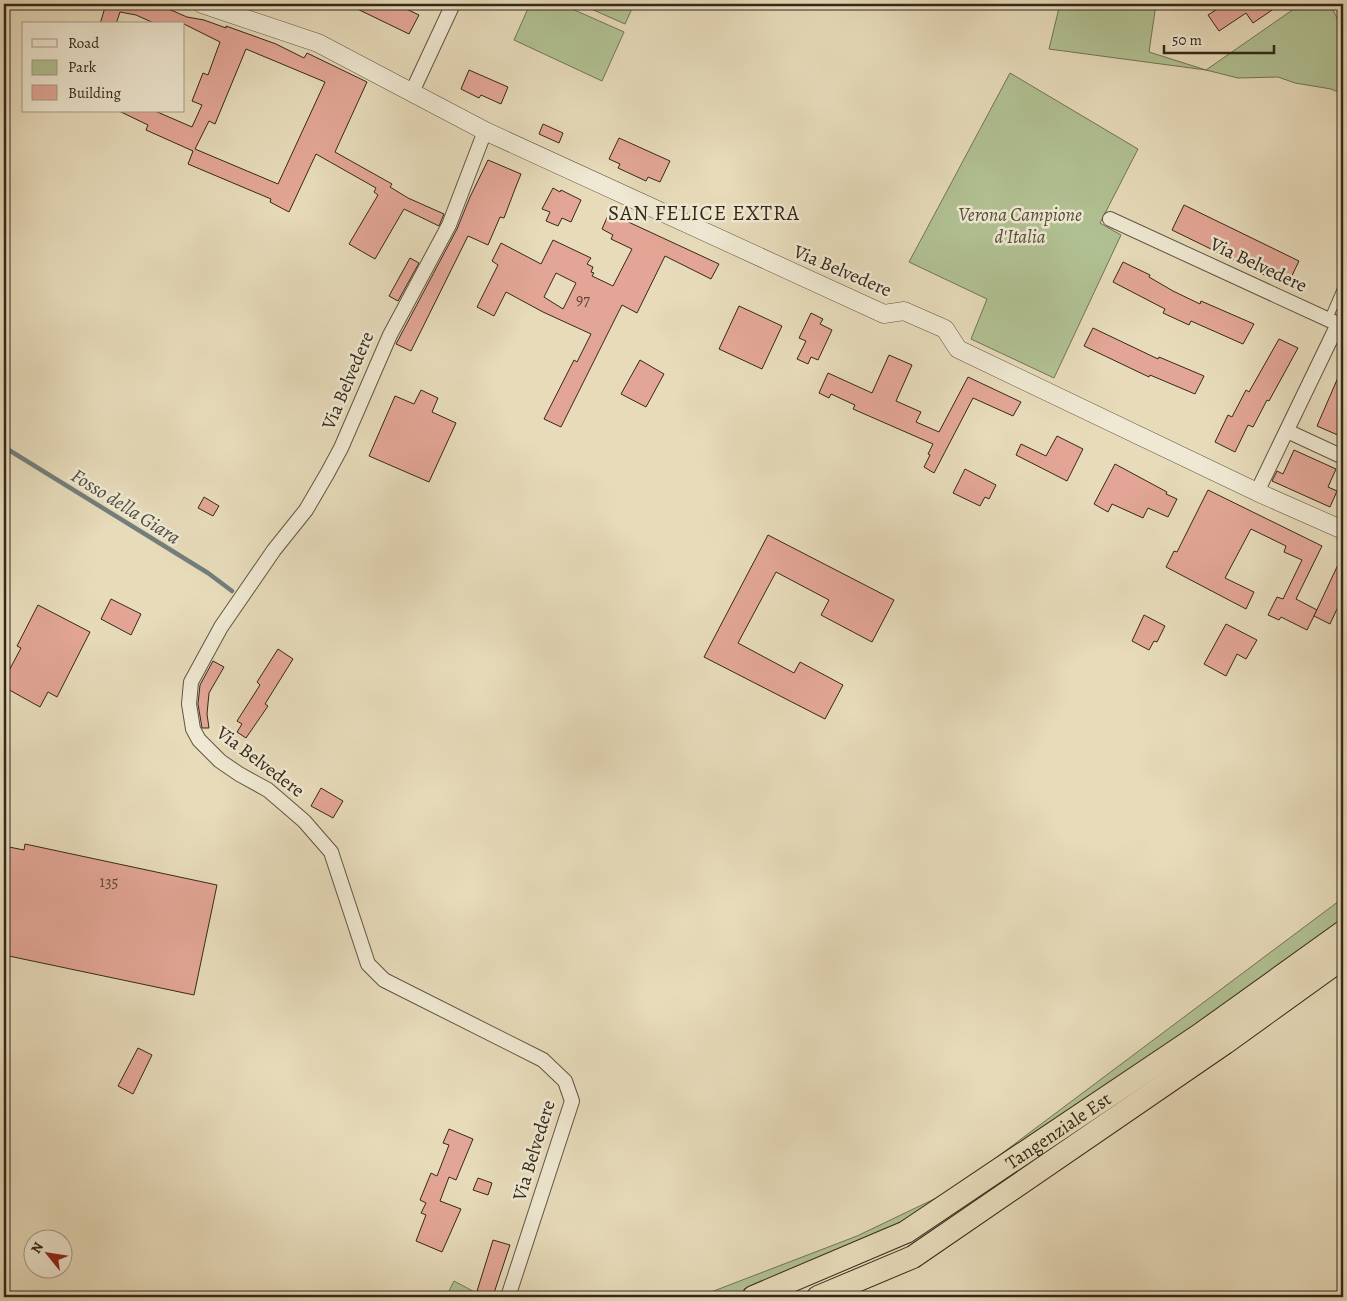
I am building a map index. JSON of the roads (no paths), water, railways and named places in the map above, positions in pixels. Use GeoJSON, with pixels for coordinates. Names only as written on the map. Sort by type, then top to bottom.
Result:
{"type":"FeatureCollection","features":[{"type":"Feature","properties":{"kind":"highway","name":"Tangenziale Est"},"geometry":{"type":"LineString","coordinates":[[753,1297],[906,1232],[1190,1041],[1343,932]]}},
{"type":"Feature","properties":{"kind":"highway","name":"Tangenziale Est"},"geometry":{"type":"LineString","coordinates":[[818,1297],[913,1257],[1225,1043],[1343,958]]}},
{"type":"Feature","properties":{"kind":"street","name":"Via Belvedere"},"geometry":{"type":"LineString","coordinates":[[202,4],[318,43],[485,131],[884,314],[904,311],[945,328],[958,349],[1257,492],[1343,530]]}},
{"type":"Feature","properties":{"kind":"street"},"geometry":{"type":"LineString","coordinates":[[412,92],[452,4]]}},
{"type":"Feature","properties":{"kind":"street","name":"Via Belvedere"},"geometry":{"type":"LineString","coordinates":[[485,131],[449,224],[390,336],[328,474],[306,510],[274,550],[221,627],[191,682],[190,704],[193,729],[199,740],[211,753],[239,774],[268,790],[304,821],[331,852],[368,964],[384,980],[543,1060],[565,1080],[572,1101],[508,1297]]}},
{"type":"Feature","properties":{"kind":"street","name":"Via Belvedere"},"geometry":{"type":"LineString","coordinates":[[1110,219],[1328,320]]}},
{"type":"Feature","properties":{"kind":"street"},"geometry":{"type":"LineString","coordinates":[[1257,492],[1338,324],[1328,320]]}},
{"type":"Feature","properties":{"kind":"street"},"geometry":{"type":"LineString","coordinates":[[1287,431],[1343,457]]}},
{"type":"Feature","properties":{"kind":"lane"},"geometry":{"type":"LineString","coordinates":[[1328,320],[1343,285]]}},
{"type":"Feature","properties":{"kind":"waterway","name":"Fosso della Giara"},"geometry":{"type":"LineString","coordinates":[[4,447],[208,573],[232,591]]}},
{"type":"Feature","properties":{"kind":"district","name":"SAN FELICE EXTRA"},"geometry":{"type":"Point","coordinates":[704,213]}},
{"type":"Feature","properties":{"kind":"park label","name":"Verona Campione d'Italia"},"geometry":{"type":"Point","coordinates":[1020,225]}}]}
